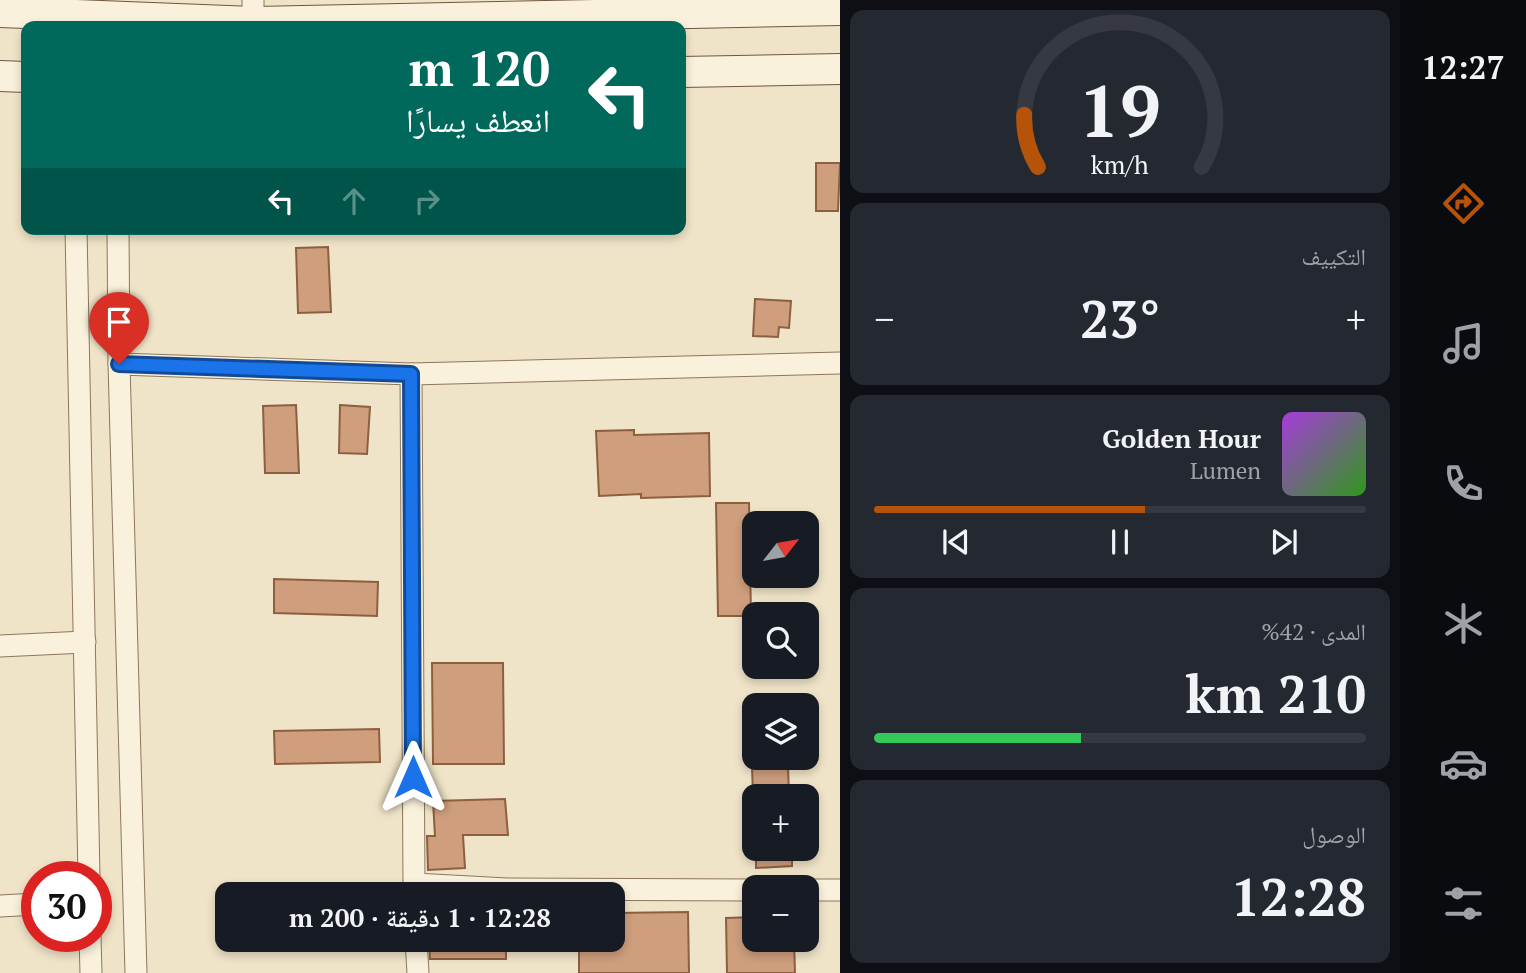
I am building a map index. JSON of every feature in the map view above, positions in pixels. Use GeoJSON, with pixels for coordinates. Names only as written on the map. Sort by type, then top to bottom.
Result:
{"type":"FeatureCollection","features":[{"type":"Feature","properties":{"kind":"main road"},"geometry":{"type":"LineString","coordinates":[[0,12],[840,10]]}},
{"type":"Feature","properties":{"kind":"main road"},"geometry":{"type":"LineString","coordinates":[[686,72],[840,69]]}},
{"type":"Feature","properties":{"kind":"main road"},"geometry":{"type":"LineString","coordinates":[[0,76],[21,77]]}},
{"type":"Feature","properties":{"kind":"street"},"geometry":{"type":"LineString","coordinates":[[76,235],[89,861]]}},
{"type":"Feature","properties":{"kind":"street"},"geometry":{"type":"LineString","coordinates":[[118,235],[119,364],[136,973]]}},
{"type":"Feature","properties":{"kind":"street"},"geometry":{"type":"LineString","coordinates":[[119,364],[411,374],[840,363]]}},
{"type":"Feature","properties":{"kind":"street"},"geometry":{"type":"LineString","coordinates":[[411,374],[414,882]]}},
{"type":"Feature","properties":{"kind":"street"},"geometry":{"type":"LineString","coordinates":[[0,646],[85,642]]}},
{"type":"Feature","properties":{"kind":"street"},"geometry":{"type":"LineString","coordinates":[[625,889],[742,890]]}},
{"type":"Feature","properties":{"kind":"street"},"geometry":{"type":"LineString","coordinates":[[819,890],[840,890]]}},
{"type":"Feature","properties":{"kind":"street"},"geometry":{"type":"LineString","coordinates":[[0,906],[21,905]]}},
{"type":"Feature","properties":{"kind":"street"},"geometry":{"type":"LineString","coordinates":[[90,952],[91,973]]}},
{"type":"Feature","properties":{"kind":"street"},"geometry":{"type":"LineString","coordinates":[[417,952],[418,973]]}},
{"type":"Feature","properties":{"kind":"building"},"geometry":{"type":"Polygon","coordinates":[[[816,163],[840,163],[838,211],[816,211],[816,163]]]}},
{"type":"Feature","properties":{"kind":"building"},"geometry":{"type":"Polygon","coordinates":[[[328,247],[331,312],[298,313],[296,248],[328,247]]]}},
{"type":"Feature","properties":{"kind":"building"},"geometry":{"type":"Polygon","coordinates":[[[755,299],[791,301],[789,328],[779,327],[778,337],[753,336],[755,299]]]}},
{"type":"Feature","properties":{"kind":"building"},"geometry":{"type":"Polygon","coordinates":[[[296,405],[299,473],[265,473],[263,406],[296,405]]]}},
{"type":"Feature","properties":{"kind":"building"},"geometry":{"type":"Polygon","coordinates":[[[340,405],[370,407],[367,454],[339,453],[340,405]]]}},
{"type":"Feature","properties":{"kind":"building"},"geometry":{"type":"Polygon","coordinates":[[[634,430],[634,435],[709,433],[710,496],[599,496],[596,431],[634,430]]]}},
{"type":"Feature","properties":{"kind":"building"},"geometry":{"type":"Polygon","coordinates":[[[716,503],[749,503],[749,511],[742,511],[742,588],[751,588],[751,602],[742,602],[742,616],[718,616],[716,503]]]}},
{"type":"Feature","properties":{"kind":"building"},"geometry":{"type":"Polygon","coordinates":[[[274,579],[378,582],[377,616],[274,613],[274,579]]]}},
{"type":"Feature","properties":{"kind":"building"},"geometry":{"type":"Polygon","coordinates":[[[432,663],[503,663],[504,764],[433,764],[432,663]]]}},
{"type":"Feature","properties":{"kind":"building"},"geometry":{"type":"Polygon","coordinates":[[[379,729],[380,762],[275,764],[274,731],[379,729]]]}},
{"type":"Feature","properties":{"kind":"building"},"geometry":{"type":"Polygon","coordinates":[[[752,770],[788,770],[789,784],[753,784],[752,770]]]}},
{"type":"Feature","properties":{"kind":"building"},"geometry":{"type":"Polygon","coordinates":[[[505,799],[508,835],[463,835],[465,868],[428,870],[427,836],[435,836],[433,801],[505,799]]]}},
{"type":"Feature","properties":{"kind":"building"},"geometry":{"type":"Polygon","coordinates":[[[756,861],[792,861],[792,866],[756,868],[756,861]]]}},
{"type":"Feature","properties":{"kind":"building"},"geometry":{"type":"Polygon","coordinates":[[[688,912],[689,973],[579,973],[579,952],[625,952],[625,913],[688,912]]]}},
{"type":"Feature","properties":{"kind":"building"},"geometry":{"type":"Polygon","coordinates":[[[742,917],[742,952],[794,952],[795,973],[727,973],[726,918],[742,917]]]}},
{"type":"Feature","properties":{"kind":"building"},"geometry":{"type":"Polygon","coordinates":[[[430,952],[506,952],[506,959],[430,959],[430,952]]]}},
{"type":"Feature","properties":{"kind":"route"},"geometry":{"type":"LineString","coordinates":[[119,364],[411,374],[413,777]]}}]}
